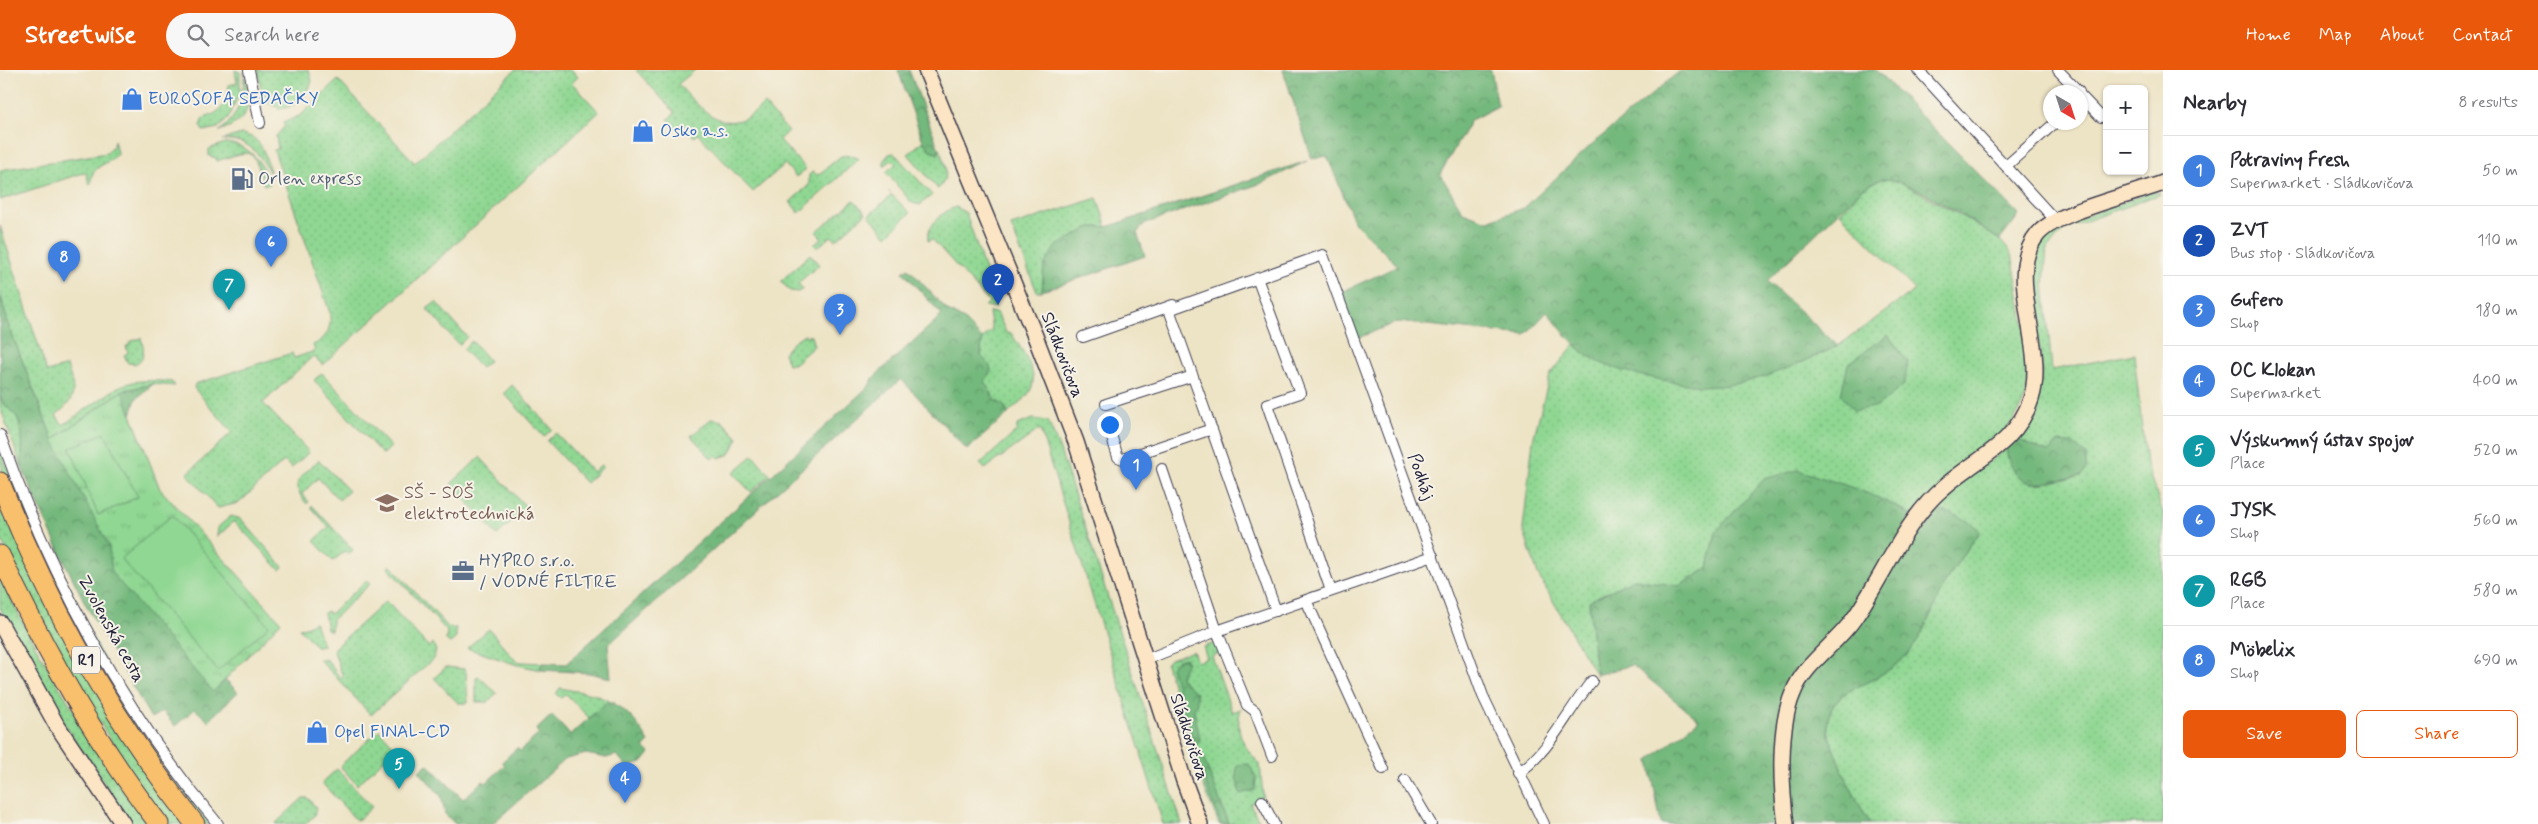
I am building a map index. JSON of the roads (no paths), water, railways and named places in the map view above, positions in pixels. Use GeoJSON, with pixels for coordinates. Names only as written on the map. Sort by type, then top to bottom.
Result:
{"type":"FeatureCollection","features":[{"type":"Feature","properties":{"kind":"highway","name":"R1"},"geometry":{"type":"LineString","coordinates":[[0,482],[41,576],[86,659],[140,748],[195,824]]}},
{"type":"Feature","properties":{"kind":"highway","name":"R1"},"geometry":{"type":"LineString","coordinates":[[0,555],[43,643],[65,682],[120,769],[160,824]]}},
{"type":"Feature","properties":{"kind":"main road","name":"Sládkovičova"},"geometry":{"type":"LineString","coordinates":[[926,70],[1062,406],[1200,824]]}},
{"type":"Feature","properties":{"kind":"main road"},"geometry":{"type":"LineString","coordinates":[[1786,824],[1783,753],[1787,710],[1793,691],[1813,664],[1851,623],[1924,508],[1943,487],[2002,444],[2020,422],[2031,399],[2037,373],[2024,271],[2032,242],[2044,228],[2056,221],[2163,183]]}},
{"type":"Feature","properties":{"kind":"main road"},"geometry":{"type":"LineString","coordinates":[[0,623],[56,724],[123,824]]}},
{"type":"Feature","properties":{"kind":"street"},"geometry":{"type":"LineString","coordinates":[[249,70],[260,123]]}},
{"type":"Feature","properties":{"kind":"street"},"geometry":{"type":"LineString","coordinates":[[1918,70],[2056,221]]}},
{"type":"Feature","properties":{"kind":"street"},"geometry":{"type":"LineString","coordinates":[[2058,70],[2071,85]]}},
{"type":"Feature","properties":{"kind":"street"},"geometry":{"type":"LineString","coordinates":[[2088,104],[2101,117]]}},
{"type":"Feature","properties":{"kind":"street"},"geometry":{"type":"LineString","coordinates":[[2006,166],[2047,130]]}},
{"type":"Feature","properties":{"kind":"street","name":"Podháj"},"geometry":{"type":"LineString","coordinates":[[1276,610],[1170,312],[1174,308],[1323,255],[1483,696],[1518,773],[1544,824]]}},
{"type":"Feature","properties":{"kind":"street"},"geometry":{"type":"LineString","coordinates":[[1257,278],[1300,393],[1268,404],[1331,591]]}},
{"type":"Feature","properties":{"kind":"street","name":"Sládkovičova"},"geometry":{"type":"LineString","coordinates":[[1083,337],[1173,305]]}},
{"type":"Feature","properties":{"kind":"street","name":"Sládkovičova"},"geometry":{"type":"LineString","coordinates":[[1106,404],[1193,376]]}},
{"type":"Feature","properties":{"kind":"street"},"geometry":{"type":"LineString","coordinates":[[1106,420],[1118,457],[1123,459],[1212,429]]}},
{"type":"Feature","properties":{"kind":"street","name":"Zvolenská cesta"},"geometry":{"type":"LineString","coordinates":[[0,435],[18,484],[54,563],[97,647],[169,762],[218,824]]}},
{"type":"Feature","properties":{"kind":"street"},"geometry":{"type":"LineString","coordinates":[[1162,469],[1217,631],[1247,705],[1255,711],[1272,756]]}},
{"type":"Feature","properties":{"kind":"street"},"geometry":{"type":"LineString","coordinates":[[1145,660],[1217,631],[1433,556]]}},
{"type":"Feature","properties":{"kind":"street"},"geometry":{"type":"LineString","coordinates":[[1306,600],[1383,769]]}},
{"type":"Feature","properties":{"kind":"street"},"geometry":{"type":"LineString","coordinates":[[1518,773],[1535,761],[1592,682]]}},
{"type":"Feature","properties":{"kind":"street"},"geometry":{"type":"LineString","coordinates":[[1405,780],[1431,824]]}},
{"type":"Feature","properties":{"kind":"street"},"geometry":{"type":"LineString","coordinates":[[1262,801],[1274,824]]}},
{"type":"Feature","properties":{"kind":"place","name":"EUROSOFA SEDAČKY"},"geometry":{"type":"Point","coordinates":[132,99]}},
{"type":"Feature","properties":{"kind":"place","name":"Osko a.s."},"geometry":{"type":"Point","coordinates":[643,131]}},
{"type":"Feature","properties":{"kind":"place","name":"Orlen express"},"geometry":{"type":"Point","coordinates":[242,179]}},
{"type":"Feature","properties":{"kind":"place","name":"JYSK"},"geometry":{"type":"Point","coordinates":[271,267]}},
{"type":"Feature","properties":{"kind":"place","name":"Möbelix"},"geometry":{"type":"Point","coordinates":[64,282]}},
{"type":"Feature","properties":{"kind":"place","name":"ZVT"},"geometry":{"type":"Point","coordinates":[998,305]}},
{"type":"Feature","properties":{"kind":"place","name":"RGB"},"geometry":{"type":"Point","coordinates":[229,310]}},
{"type":"Feature","properties":{"kind":"place","name":"Gufero"},"geometry":{"type":"Point","coordinates":[840,335]}},
{"type":"Feature","properties":{"kind":"place","name":"Potraviny Fresh"},"geometry":{"type":"Point","coordinates":[1136,490]}},
{"type":"Feature","properties":{"kind":"place","name":"SŠ - SOŠ elektrotechnická"},"geometry":{"type":"Point","coordinates":[387,503]}},
{"type":"Feature","properties":{"kind":"place","name":"HYPRO s.r.o. / VODNÉ FILTRE"},"geometry":{"type":"Point","coordinates":[463,571]}},
{"type":"Feature","properties":{"kind":"place","name":"Opel FINAL-CD"},"geometry":{"type":"Point","coordinates":[317,732]}},
{"type":"Feature","properties":{"kind":"place","name":"Výskumný ústav spojov"},"geometry":{"type":"Point","coordinates":[399,789]}},
{"type":"Feature","properties":{"kind":"place","name":"OC Klokan"},"geometry":{"type":"Point","coordinates":[625,803]}}]}
